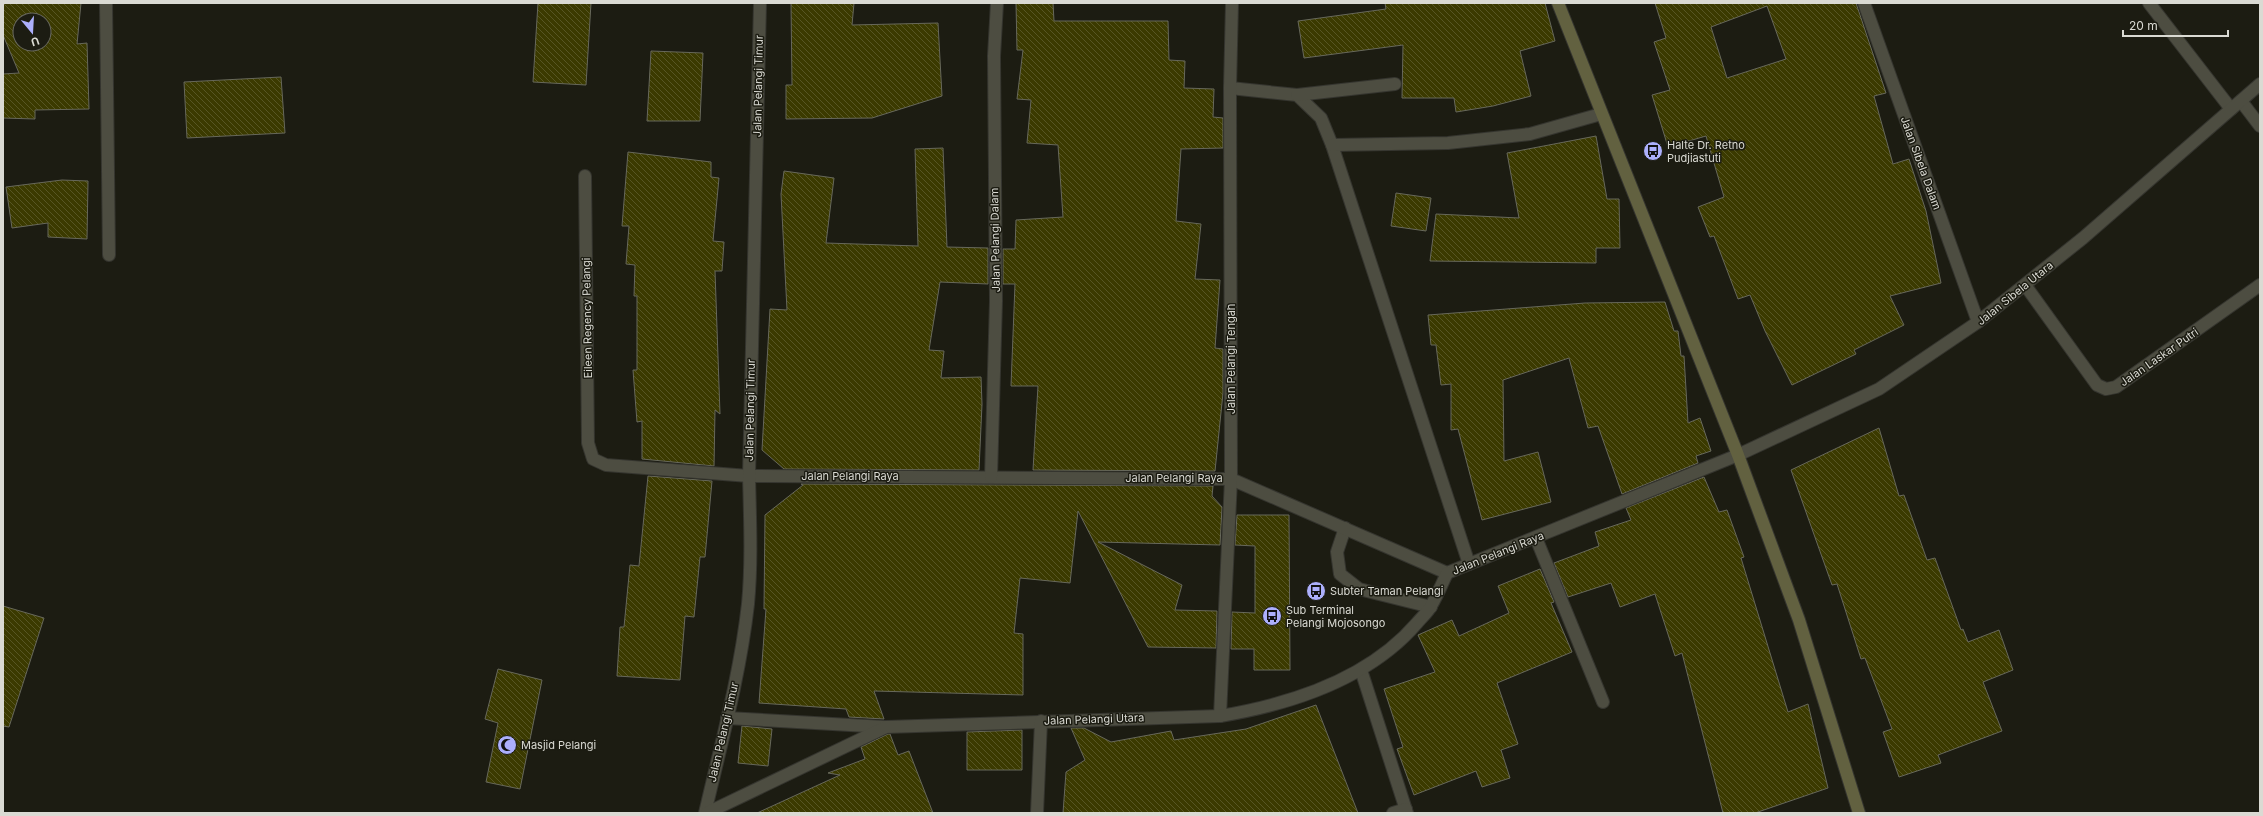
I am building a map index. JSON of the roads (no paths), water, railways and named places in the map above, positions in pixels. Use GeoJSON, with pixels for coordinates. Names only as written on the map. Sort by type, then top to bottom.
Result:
{"type":"FeatureCollection","features":[{"type":"Feature","properties":{"kind":"main road"},"geometry":{"type":"LineString","coordinates":[[1558,3],[1738,455],[1799,620],[1859,813]]}},
{"type":"Feature","properties":{"kind":"street"},"geometry":{"type":"LineString","coordinates":[[106,3],[109,255]]}},
{"type":"Feature","properties":{"kind":"street","name":"Jalan Pelangi Timur"},"geometry":{"type":"LineString","coordinates":[[706,813],[740,658],[748,603],[750,543],[749,476],[760,3]]}},
{"type":"Feature","properties":{"kind":"street","name":"Jalan Pelangi Dalam"},"geometry":{"type":"LineString","coordinates":[[991,477],[996,300],[994,56],[997,3]]}},
{"type":"Feature","properties":{"kind":"street","name":"Jalan Pelangi Tengah"},"geometry":{"type":"LineString","coordinates":[[1220,716],[1231,479],[1230,88],[1232,3]]}},
{"type":"Feature","properties":{"kind":"street","name":"Jalan Sibela Dalam"},"geometry":{"type":"LineString","coordinates":[[1864,3],[1978,322]]}},
{"type":"Feature","properties":{"kind":"street"},"geometry":{"type":"LineString","coordinates":[[2149,3],[2231,109]]}},
{"type":"Feature","properties":{"kind":"street"},"geometry":{"type":"LineString","coordinates":[[1230,88],[1297,95],[1394,84]]}},
{"type":"Feature","properties":{"kind":"street","name":"Jalan Sibela Utara"},"geometry":{"type":"LineString","coordinates":[[1738,455],[1879,389],[1978,322],[2083,238],[2260,84]]}},
{"type":"Feature","properties":{"kind":"street"},"geometry":{"type":"LineString","coordinates":[[1297,95],[1321,118],[1332,145],[1469,564]]}},
{"type":"Feature","properties":{"kind":"street"},"geometry":{"type":"LineString","coordinates":[[2241,101],[2260,126]]}},
{"type":"Feature","properties":{"kind":"street"},"geometry":{"type":"LineString","coordinates":[[1332,145],[1448,143],[1530,134],[1601,114]]}},
{"type":"Feature","properties":{"kind":"street","name":"Eileen Regency Pelangi"},"geometry":{"type":"LineString","coordinates":[[585,176],[588,443],[593,459]]}},
{"type":"Feature","properties":{"kind":"street","name":"Jalan Laskar Putri"},"geometry":{"type":"LineString","coordinates":[[2025,285],[2097,385],[2106,389],[2116,387],[2260,285]]}},
{"type":"Feature","properties":{"kind":"street","name":"Jalan Pelangi Raya"},"geometry":{"type":"LineString","coordinates":[[593,459],[606,465],[749,476],[1231,479],[1447,573],[1738,455]]}},
{"type":"Feature","properties":{"kind":"street"},"geometry":{"type":"LineString","coordinates":[[1345,528],[1337,552],[1340,574],[1359,589],[1431,607]]}},
{"type":"Feature","properties":{"kind":"street"},"geometry":{"type":"LineString","coordinates":[[1536,538],[1603,702]]}},
{"type":"Feature","properties":{"kind":"street","name":"Jalan Pelangi Utara"},"geometry":{"type":"LineString","coordinates":[[706,813],[886,727],[1220,716],[1249,711],[1300,696],[1361,670],[1401,642],[1431,607],[1447,573]]}},
{"type":"Feature","properties":{"kind":"street"},"geometry":{"type":"LineString","coordinates":[[1361,670],[1406,811],[1393,813]]}},
{"type":"Feature","properties":{"kind":"street"},"geometry":{"type":"LineString","coordinates":[[727,718],[886,727]]}},
{"type":"Feature","properties":{"kind":"street"},"geometry":{"type":"LineString","coordinates":[[1037,813],[1041,721]]}},
{"type":"Feature","properties":{"kind":"place","name":"Halte Dr. Retno Pudjiastuti"},"geometry":{"type":"Point","coordinates":[1653,151]}},
{"type":"Feature","properties":{"kind":"place","name":"Subter Taman Pelangi"},"geometry":{"type":"Point","coordinates":[1316,591]}},
{"type":"Feature","properties":{"kind":"place","name":"Sub Terminal Pelangi Mojosongo"},"geometry":{"type":"Point","coordinates":[1272,616]}},
{"type":"Feature","properties":{"kind":"place","name":"Masjid Pelangi"},"geometry":{"type":"Point","coordinates":[507,745]}}]}
